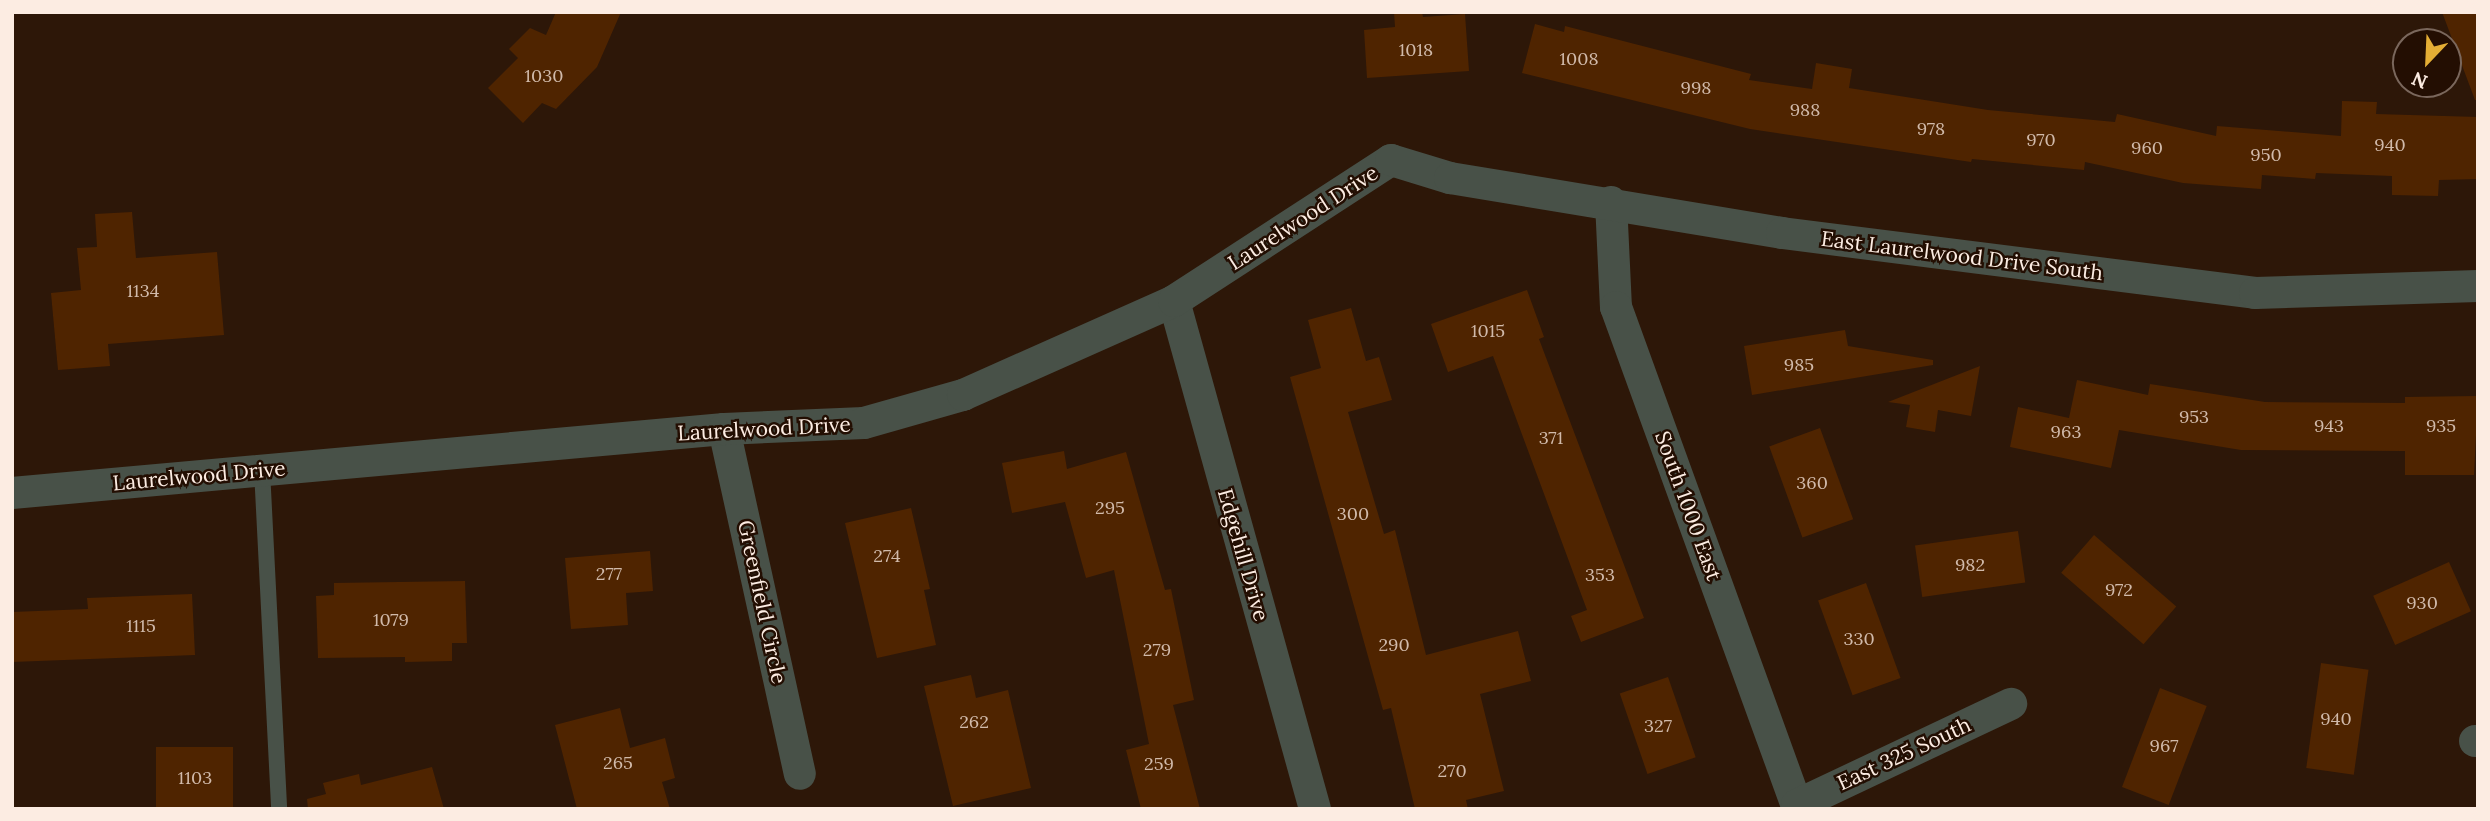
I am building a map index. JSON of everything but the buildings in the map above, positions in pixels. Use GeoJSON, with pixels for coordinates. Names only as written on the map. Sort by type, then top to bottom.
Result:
{"type":"FeatureCollection","features":[{"type":"Feature","properties":{"kind":"street","name":"Laurelwood Drive"},"geometry":{"type":"LineString","coordinates":[[12,493],[724,429],[864,423],[963,395],[1174,301],[1391,160],[1450,178]]}},
{"type":"Feature","properties":{"kind":"street","name":"East Laurelwood Drive South"},"geometry":{"type":"LineString","coordinates":[[1450,178],[1611,202],[1782,233],[2255,293],[2478,286]]}},
{"type":"Feature","properties":{"kind":"street","name":"South 1000 East"},"geometry":{"type":"LineString","coordinates":[[1611,202],[1616,307],[1798,807]]}},
{"type":"Feature","properties":{"kind":"street","name":"Edgehill Drive"},"geometry":{"type":"LineString","coordinates":[[1174,301],[1315,809]]}},
{"type":"Feature","properties":{"kind":"street","name":"Greenfield Circle"},"geometry":{"type":"LineString","coordinates":[[724,429],[800,775]]}},
{"type":"Feature","properties":{"kind":"street","name":"East 325 South"},"geometry":{"type":"LineString","coordinates":[[1798,807],[2011,704]]}},
{"type":"Feature","properties":{"kind":"lane"},"geometry":{"type":"LineString","coordinates":[[262,470],[279,809]]}}]}
